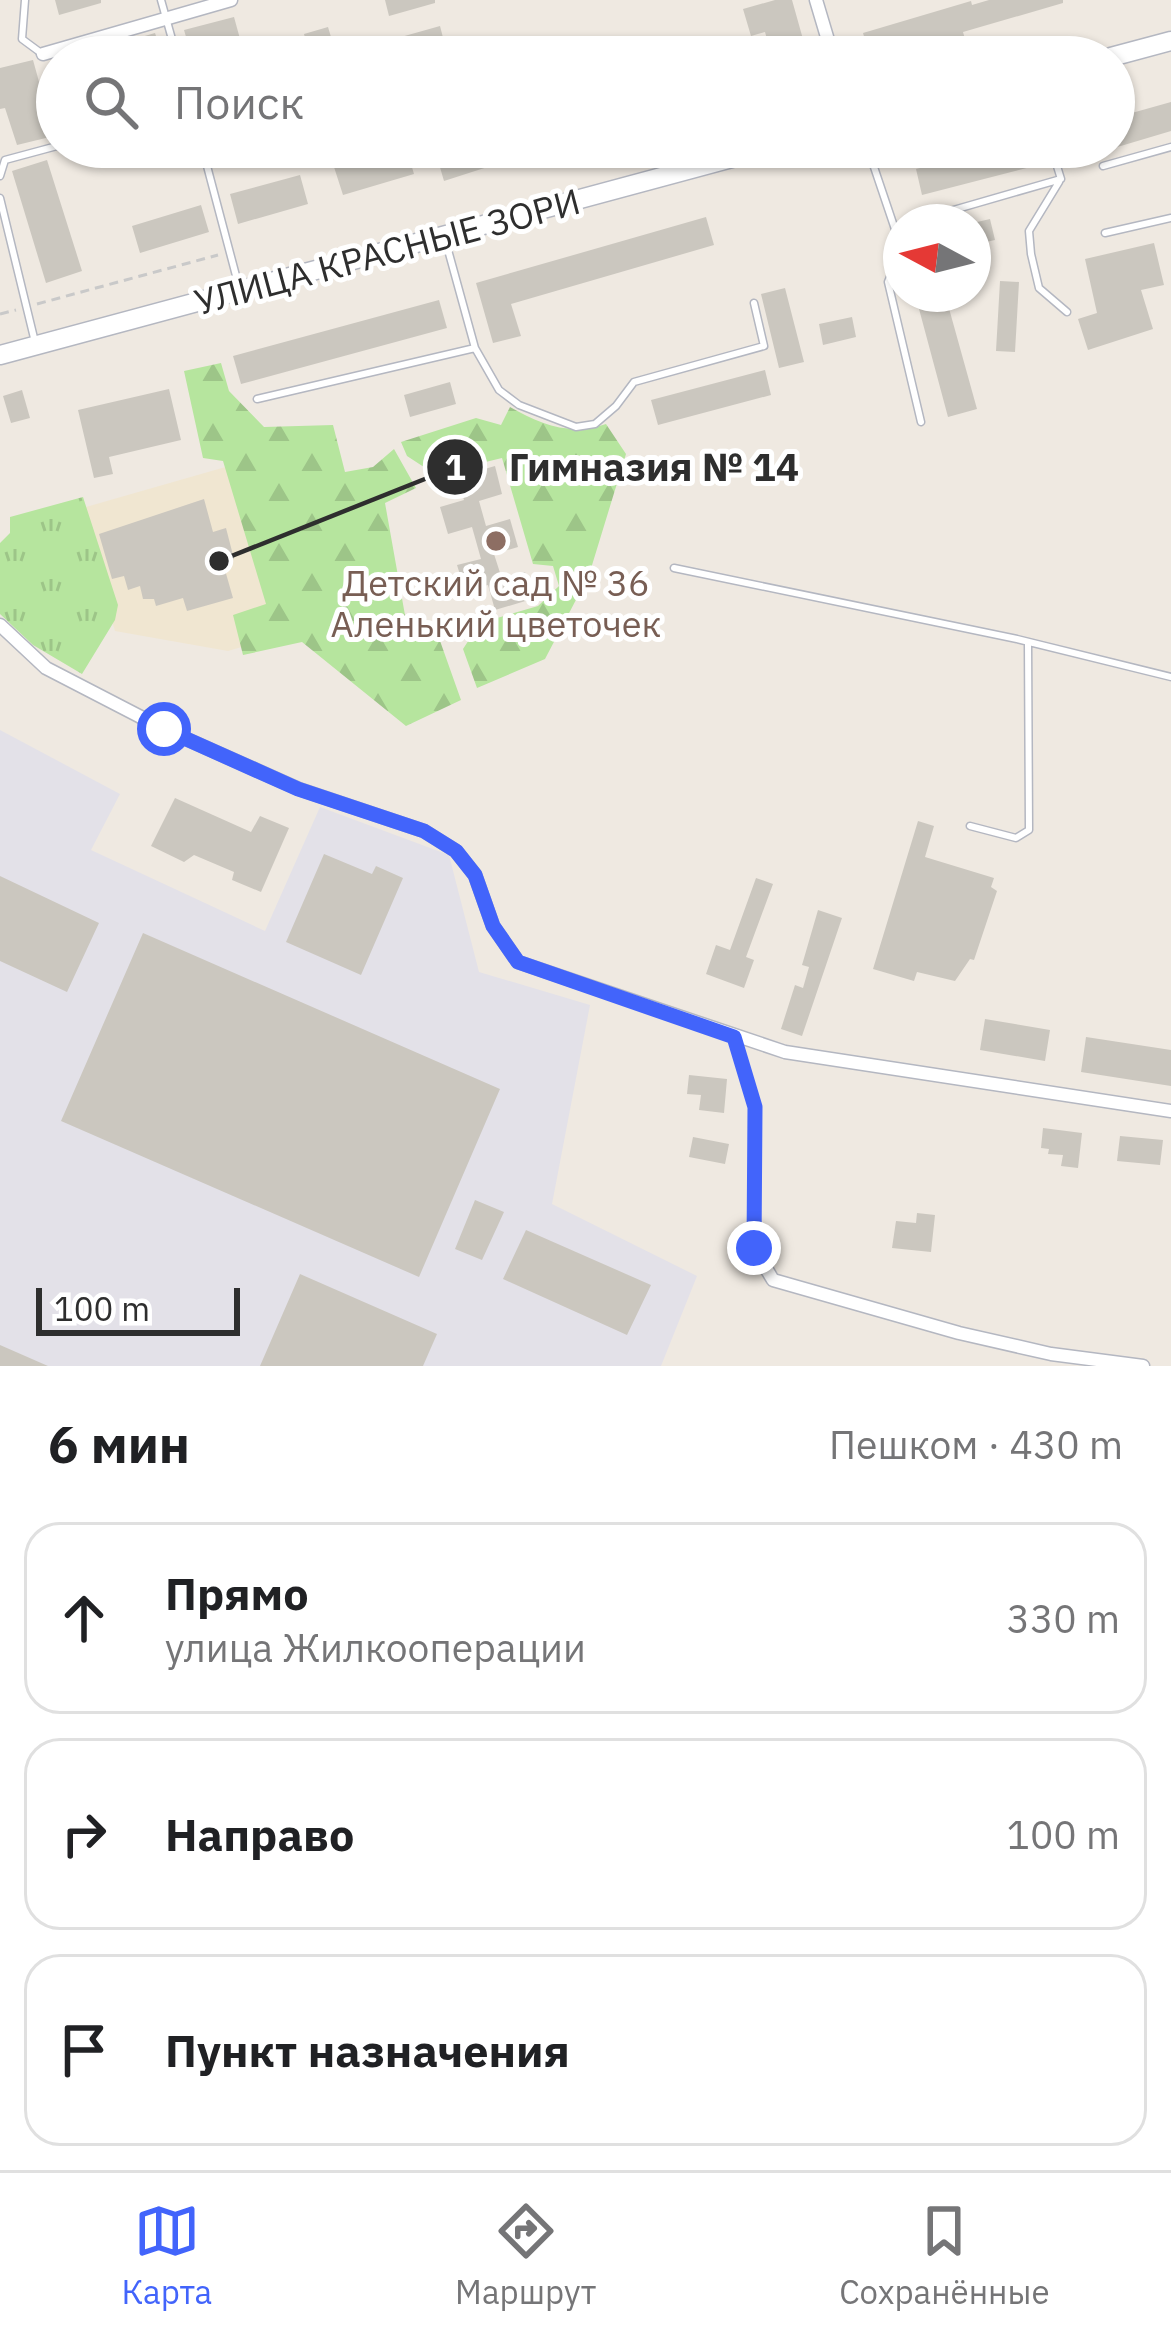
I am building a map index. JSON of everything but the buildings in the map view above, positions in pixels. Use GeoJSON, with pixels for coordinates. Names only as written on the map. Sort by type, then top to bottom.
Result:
{"type":"FeatureCollection","features":[{"type":"Feature","properties":{"kind":"main road"},"geometry":{"type":"LineString","coordinates":[[1135,51],[1171,41]]}},
{"type":"Feature","properties":{"kind":"main road","name":"УЛИЦА КРАСНЫЕ ЗОРИ"},"geometry":{"type":"LineString","coordinates":[[1,353],[695,168]]}},
{"type":"Feature","properties":{"kind":"street"},"geometry":{"type":"LineString","coordinates":[[103,36],[231,0]]}},
{"type":"Feature","properties":{"kind":"street"},"geometry":{"type":"LineString","coordinates":[[816,0],[826,36]]}},
{"type":"Feature","properties":{"kind":"street"},"geometry":{"type":"LineString","coordinates":[[0,625],[46,668],[164,729],[298,789],[424,831],[456,851],[475,875],[493,926],[518,962],[784,1052],[1171,1111]]}},
{"type":"Feature","properties":{"kind":"street"},"geometry":{"type":"LineString","coordinates":[[754,1248],[772,1280],[959,1333],[1051,1354],[1143,1366]]}},
{"type":"Feature","properties":{"kind":"lane"},"geometry":{"type":"LineString","coordinates":[[25,0],[22,39],[36,49]]}},
{"type":"Feature","properties":{"kind":"lane"},"geometry":{"type":"LineString","coordinates":[[161,0],[171,36]]}},
{"type":"Feature","properties":{"kind":"lane"},"geometry":{"type":"LineString","coordinates":[[1135,157],[1171,147]]}},
{"type":"Feature","properties":{"kind":"lane"},"geometry":{"type":"LineString","coordinates":[[0,176],[5,160],[36,152]]}},
{"type":"Feature","properties":{"kind":"lane"},"geometry":{"type":"LineString","coordinates":[[208,168],[240,291]]}},
{"type":"Feature","properties":{"kind":"lane"},"geometry":{"type":"LineString","coordinates":[[873,168],[888,204]]}},
{"type":"Feature","properties":{"kind":"lane"},"geometry":{"type":"LineString","coordinates":[[1058,168],[1061,179],[1029,231],[1039,288],[1067,312]]}},
{"type":"Feature","properties":{"kind":"lane"},"geometry":{"type":"LineString","coordinates":[[974,204],[1061,179]]}},
{"type":"Feature","properties":{"kind":"lane"},"geometry":{"type":"LineString","coordinates":[[0,198],[35,345]]}},
{"type":"Feature","properties":{"kind":"lane"},"geometry":{"type":"LineString","coordinates":[[1105,233],[1171,218]]}},
{"type":"Feature","properties":{"kind":"lane"},"geometry":{"type":"LineString","coordinates":[[444,236],[475,348],[499,390],[519,405],[576,427],[596,424],[634,382],[764,346],[754,303]]}},
{"type":"Feature","properties":{"kind":"lane"},"geometry":{"type":"LineString","coordinates":[[895,312],[921,422]]}},
{"type":"Feature","properties":{"kind":"lane"},"geometry":{"type":"LineString","coordinates":[[257,399],[475,348]]}},
{"type":"Feature","properties":{"kind":"lane"},"geometry":{"type":"LineString","coordinates":[[674,568],[1171,677]]}},
{"type":"Feature","properties":{"kind":"lane"},"geometry":{"type":"LineString","coordinates":[[970,826],[1016,838],[1029,830],[1028,642]]}},
{"type":"Feature","properties":{"kind":"lane"},"geometry":{"type":"LineString","coordinates":[[734,1037],[755,1107],[754,1248]]}},
{"type":"Feature","properties":{"kind":"path"},"geometry":{"type":"LineString","coordinates":[[0,314],[231,252]]}},
{"type":"Feature","properties":{"kind":"shaded area"},"geometry":{"type":"Polygon","coordinates":[[[309,443],[358,613],[228,651],[115,631],[79,509],[309,443]]]}},
{"type":"Feature","properties":{"kind":"shaded area"},"geometry":{"type":"Polygon","coordinates":[[[0,730],[120,794],[91,850],[265,931],[320,807],[449,855],[479,972],[590,1005],[552,1204],[697,1276],[661,1366],[0,1366],[0,730]]]}},
{"type":"Feature","properties":{"kind":"green space"},"geometry":{"type":"Polygon","coordinates":[[[221,363],[229,391],[264,427],[333,425],[345,472],[373,467],[394,449],[416,488],[385,503],[408,632],[439,638],[461,700],[406,726],[302,642],[243,655],[233,615],[266,604],[223,461],[203,458],[184,371],[221,363]]]}},
{"type":"Feature","properties":{"kind":"green space"},"geometry":{"type":"Polygon","coordinates":[[[510,407],[556,427],[606,424],[626,454],[589,575],[545,659],[477,688],[463,649],[480,623],[538,606],[559,586],[553,566],[533,564],[502,458],[461,468],[443,455],[430,471],[407,456],[401,442],[476,418],[501,425],[510,407]]]}},
{"type":"Feature","properties":{"kind":"green space"},"geometry":{"type":"Polygon","coordinates":[[[83,497],[118,605],[115,620],[82,674],[33,645],[0,614],[0,543],[10,533],[10,517],[83,497]]]}},
{"type":"Feature","properties":{"kind":"place","name":"Детский сад № 36 Аленький цветочек"},"geometry":{"type":"Point","coordinates":[496,541]}},
{"type":"Feature","properties":{"kind":"place","name":"Гимназия № 14"},"geometry":{"type":"Point","coordinates":[219,561]}},
{"type":"Feature","properties":{"kind":"route"},"geometry":{"type":"LineString","coordinates":[[164,729],[298,789],[424,831],[456,851],[475,875],[493,926],[518,962],[734,1037],[755,1107],[754,1248]]}}]}
